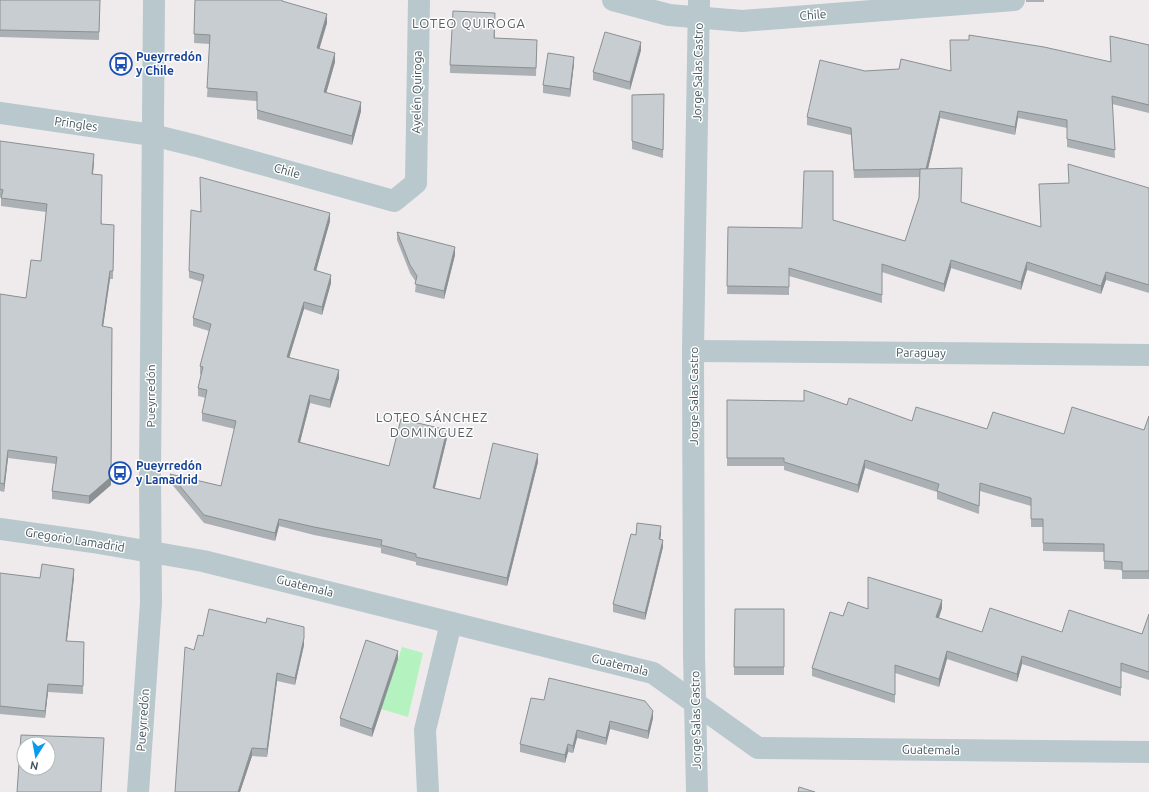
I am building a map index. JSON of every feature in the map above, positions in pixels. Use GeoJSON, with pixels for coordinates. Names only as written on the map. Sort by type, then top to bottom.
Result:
{"type":"FeatureCollection","features":[{"type":"Feature","properties":{"kind":"street","name":"Pueyrredón"},"geometry":{"type":"LineString","coordinates":[[138,792],[151,603],[150,474],[154,0]]}},
{"type":"Feature","properties":{"kind":"street","name":"Ayelén Quiroga"},"geometry":{"type":"LineString","coordinates":[[416,183],[419,0]]}},
{"type":"Feature","properties":{"kind":"street","name":"Chile"},"geometry":{"type":"LineString","coordinates":[[613,0],[669,15],[699,9],[742,20],[1014,0]]}},
{"type":"Feature","properties":{"kind":"street","name":"Jorge Salas Castro"},"geometry":{"type":"LineString","coordinates":[[697,792],[694,654],[693,350],[699,9]]}},
{"type":"Feature","properties":{"kind":"street","name":"Pringles"},"geometry":{"type":"LineString","coordinates":[[0,113],[152,135]]}},
{"type":"Feature","properties":{"kind":"street","name":"Chile"},"geometry":{"type":"LineString","coordinates":[[152,135],[394,201],[416,183]]}},
{"type":"Feature","properties":{"kind":"street","name":"Paraguay"},"geometry":{"type":"LineString","coordinates":[[693,350],[1149,355]]}},
{"type":"Feature","properties":{"kind":"street","name":"Gregorio Lamadrid"},"geometry":{"type":"LineString","coordinates":[[0,529],[151,552]]}},
{"type":"Feature","properties":{"kind":"street","name":"Guatemala"},"geometry":{"type":"LineString","coordinates":[[151,552],[203,561],[654,673],[758,748],[1149,752]]}},
{"type":"Feature","properties":{"kind":"street"},"geometry":{"type":"LineString","coordinates":[[428,792],[425,730],[451,623]]}},
{"type":"Feature","properties":{"kind":"green space"},"geometry":{"type":"Polygon","coordinates":[[[402,647],[423,653],[408,717],[381,709],[402,647]]]}},
{"type":"Feature","properties":{"kind":"building"},"geometry":{"type":"Polygon","coordinates":[[[0,0],[100,0],[99,32],[0,30],[0,0]]]}},
{"type":"Feature","properties":{"kind":"building"},"geometry":{"type":"Polygon","coordinates":[[[195,0],[282,0],[327,14],[317,48],[335,53],[324,92],[361,102],[352,136],[257,110],[257,92],[207,88],[210,35],[194,34],[195,0]]]}},
{"type":"Feature","properties":{"kind":"building"},"geometry":{"type":"Polygon","coordinates":[[[453,11],[495,13],[494,38],[537,40],[536,68],[450,65],[453,11]]]}},
{"type":"Feature","properties":{"kind":"building"},"geometry":{"type":"Polygon","coordinates":[[[605,32],[641,42],[630,82],[593,72],[605,32]]]}},
{"type":"Feature","properties":{"kind":"building"},"geometry":{"type":"Polygon","coordinates":[[[969,35],[1044,47],[1111,62],[1110,36],[1149,45],[1149,105],[1112,96],[1115,150],[1067,139],[1067,120],[1018,111],[1015,127],[940,111],[926,169],[854,170],[851,128],[807,117],[820,60],[865,71],[899,69],[901,59],[951,71],[950,40],[969,40],[969,35]]]}},
{"type":"Feature","properties":{"kind":"building"},"geometry":{"type":"Polygon","coordinates":[[[548,53],[574,57],[570,89],[543,85],[548,53]]]}},
{"type":"Feature","properties":{"kind":"building"},"geometry":{"type":"Polygon","coordinates":[[[664,94],[663,150],[632,141],[632,95],[664,94]]]}},
{"type":"Feature","properties":{"kind":"building"},"geometry":{"type":"Polygon","coordinates":[[[0,141],[94,154],[92,174],[102,175],[101,224],[114,225],[113,271],[110,271],[102,326],[112,328],[111,477],[89,496],[52,491],[57,457],[8,450],[4,484],[0,483],[0,294],[26,298],[31,260],[41,261],[47,204],[1,198],[3,190],[0,189],[0,141]]]}},
{"type":"Feature","properties":{"kind":"building"},"geometry":{"type":"Polygon","coordinates":[[[1068,164],[1149,188],[1149,285],[1106,272],[1101,286],[1027,262],[1021,282],[951,260],[944,284],[882,264],[882,295],[789,268],[789,287],[727,286],[728,227],[802,228],[804,171],[833,171],[833,220],[905,241],[919,198],[920,169],[962,168],[961,202],[1041,227],[1039,184],[1069,183],[1068,164]]]}},
{"type":"Feature","properties":{"kind":"building"},"geometry":{"type":"Polygon","coordinates":[[[200,177],[330,213],[314,270],[331,275],[322,307],[304,302],[287,357],[339,370],[330,400],[310,395],[298,442],[389,466],[401,419],[447,430],[433,488],[480,499],[493,443],[538,454],[507,578],[416,557],[416,554],[381,545],[382,540],[279,519],[275,533],[204,515],[170,474],[221,486],[236,421],[202,413],[207,390],[198,388],[203,367],[200,366],[211,324],[193,318],[204,275],[189,271],[191,210],[201,212],[200,177]]]}},
{"type":"Feature","properties":{"kind":"building"},"geometry":{"type":"Polygon","coordinates":[[[397,232],[455,247],[444,291],[415,284],[417,276],[410,265],[397,232]]]}},
{"type":"Feature","properties":{"kind":"building"},"geometry":{"type":"Polygon","coordinates":[[[804,390],[847,405],[849,398],[912,421],[916,407],[987,429],[993,412],[1064,434],[1072,407],[1144,430],[1149,416],[1149,571],[1122,571],[1122,562],[1104,561],[1104,544],[1043,543],[1043,519],[1031,519],[1031,498],[980,483],[979,506],[937,491],[939,484],[865,460],[858,485],[784,462],[784,458],[727,458],[727,400],[804,401],[804,390]]]}},
{"type":"Feature","properties":{"kind":"building"},"geometry":{"type":"Polygon","coordinates":[[[637,523],[661,526],[659,539],[663,540],[645,613],[613,604],[631,534],[636,535],[637,523]]]}},
{"type":"Feature","properties":{"kind":"building"},"geometry":{"type":"Polygon","coordinates":[[[42,564],[74,569],[66,641],[84,642],[83,686],[48,684],[45,711],[0,706],[0,573],[40,578],[42,564]]]}},
{"type":"Feature","properties":{"kind":"building"},"geometry":{"type":"Polygon","coordinates":[[[868,577],[942,600],[936,617],[982,632],[990,608],[1062,632],[1069,610],[1142,634],[1149,614],[1149,672],[1121,663],[1121,688],[1022,656],[1017,674],[947,651],[939,679],[895,665],[895,695],[812,668],[830,612],[843,616],[848,602],[868,609],[868,577]]]}},
{"type":"Feature","properties":{"kind":"building"},"geometry":{"type":"Polygon","coordinates":[[[209,609],[266,623],[267,618],[304,627],[304,638],[295,678],[277,673],[267,749],[252,748],[238,792],[175,792],[185,647],[194,650],[198,635],[203,636],[209,609]]]}},
{"type":"Feature","properties":{"kind":"building"},"geometry":{"type":"Polygon","coordinates":[[[735,609],[784,609],[784,667],[734,667],[735,609]]]}},
{"type":"Feature","properties":{"kind":"building"},"geometry":{"type":"Polygon","coordinates":[[[366,640],[398,651],[372,729],[340,718],[366,640]]]}},
{"type":"Feature","properties":{"kind":"building"},"geometry":{"type":"Polygon","coordinates":[[[549,678],[645,701],[653,711],[648,731],[610,721],[606,738],[577,730],[573,746],[568,744],[565,755],[520,744],[531,698],[544,700],[549,678]]]}},
{"type":"Feature","properties":{"kind":"building"},"geometry":{"type":"Polygon","coordinates":[[[21,735],[49,736],[21,736],[21,735]]]}},
{"type":"Feature","properties":{"kind":"building"},"geometry":{"type":"Polygon","coordinates":[[[56,736],[104,738],[101,792],[17,792],[18,776],[56,776],[56,736]]]}},
{"type":"Feature","properties":{"kind":"building"},"geometry":{"type":"Polygon","coordinates":[[[799,787],[815,792],[798,792],[799,787]]]}},
{"type":"Feature","properties":{"kind":"place","name":"Pueyrredón y Chile"},"geometry":{"type":"Point","coordinates":[121,64]}},
{"type":"Feature","properties":{"kind":"place","name":"Pueyrredón y Lamadrid"},"geometry":{"type":"Point","coordinates":[120,473]}},
{"type":"Feature","properties":{"kind":"district","name":"LOTEO QUIROGA"},"geometry":{"type":"Point","coordinates":[469,23]}},
{"type":"Feature","properties":{"kind":"district","name":"LOTEO SÁNCHEZ DOMINGUEZ"},"geometry":{"type":"Point","coordinates":[432,424]}}]}
